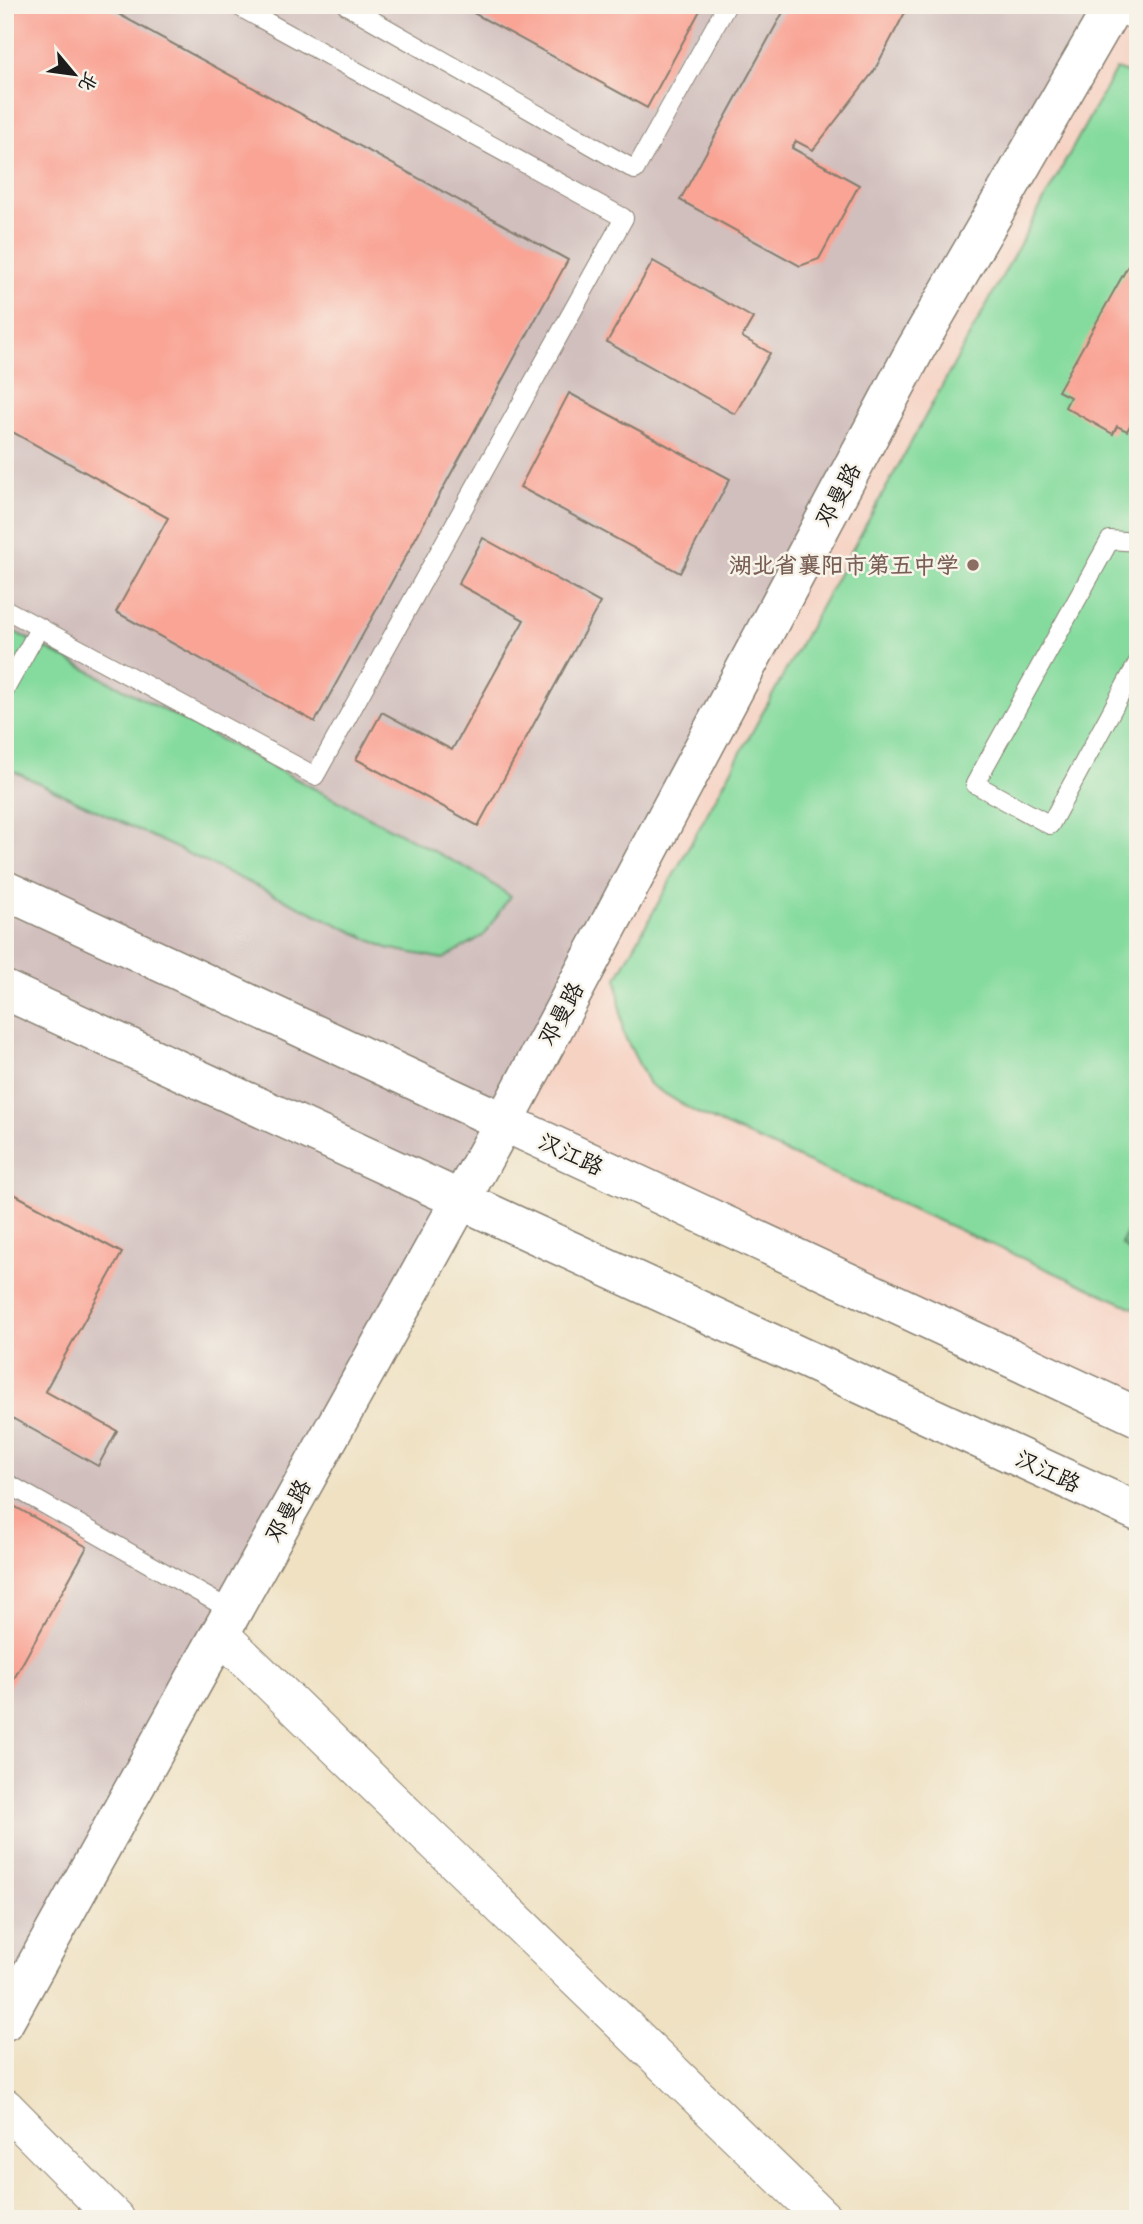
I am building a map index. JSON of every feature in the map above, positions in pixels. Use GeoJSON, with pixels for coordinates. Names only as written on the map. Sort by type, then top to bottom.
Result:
{"type":"FeatureCollection","features":[{"type":"Feature","properties":{"kind":"main road","name":"邓曼路"},"geometry":{"type":"LineString","coordinates":[[5,2021],[504,1122],[915,350],[1121,12]]}},
{"type":"Feature","properties":{"kind":"main road","name":"汉江路"},"geometry":{"type":"LineString","coordinates":[[5,890],[1138,1417]]}},
{"type":"Feature","properties":{"kind":"main road","name":"汉江路"},"geometry":{"type":"LineString","coordinates":[[5,990],[1138,1512]]}},
{"type":"Feature","properties":{"kind":"street"},"geometry":{"type":"LineString","coordinates":[[226,1623],[824,2219]]}},
{"type":"Feature","properties":{"kind":"street"},"geometry":{"type":"LineString","coordinates":[[5,2107],[116,2219]]}},
{"type":"Feature","properties":{"kind":"lane"},"geometry":{"type":"LineString","coordinates":[[5,609],[315,776],[624,218],[236,5]]}},
{"type":"Feature","properties":{"kind":"lane"},"geometry":{"type":"LineString","coordinates":[[346,5],[635,170],[727,5]]}},
{"type":"Feature","properties":{"kind":"lane"},"geometry":{"type":"LineString","coordinates":[[1138,541],[1110,540],[975,784],[1050,825],[1138,662]]}},
{"type":"Feature","properties":{"kind":"lane"},"geometry":{"type":"LineString","coordinates":[[5,690],[40,627]]}},
{"type":"Feature","properties":{"kind":"lane"},"geometry":{"type":"LineString","coordinates":[[5,1482],[226,1623]]}},
{"type":"Feature","properties":{"kind":"shaded area"},"geometry":{"type":"Polygon","coordinates":[[[5,5],[1126,5],[5,2021],[5,5]]]}},
{"type":"Feature","properties":{"kind":"shaded area","name":"湖北省襄阳市第五中学"},"geometry":{"type":"Polygon","coordinates":[[[1114,5],[1138,5],[1138,1416],[504,1122],[1114,5]]]}},
{"type":"Feature","properties":{"kind":"green space","name":"湖北省襄阳市第五中学"},"geometry":{"type":"Polygon","coordinates":[[[1116,69],[1138,77],[1138,1310],[695,1112],[649,1084],[623,1033],[617,978],[1116,69]]]}},
{"type":"Feature","properties":{"kind":"green space"},"geometry":{"type":"Polygon","coordinates":[[[5,627],[476,873],[510,896],[484,935],[443,959],[387,948],[5,767],[5,627]]]}},
{"type":"Feature","properties":{"kind":"green space"},"geometry":{"type":"Polygon","coordinates":[[[1138,1208],[1138,1259],[1121,1244],[1138,1208]]]}},
{"type":"Feature","properties":{"kind":"building"},"geometry":{"type":"Polygon","coordinates":[[[5,5],[102,5],[568,260],[315,722],[116,612],[168,518],[5,428],[5,5]]]}},
{"type":"Feature","properties":{"kind":"building"},"geometry":{"type":"Polygon","coordinates":[[[459,5],[703,5],[647,108],[459,5]]]}},
{"type":"Feature","properties":{"kind":"building"},"geometry":{"type":"Polygon","coordinates":[[[787,5],[909,5],[874,71],[813,150],[796,141],[792,148],[859,185],[819,259],[800,266],[680,200],[787,5]]]}},
{"type":"Feature","properties":{"kind":"building"},"geometry":{"type":"Polygon","coordinates":[[[1138,248],[1138,411],[1127,431],[1117,426],[1113,434],[1065,407],[1070,397],[1058,391],[1138,248]]]}},
{"type":"Feature","properties":{"kind":"building"},"geometry":{"type":"Polygon","coordinates":[[[653,261],[753,318],[742,337],[770,353],[735,414],[607,342],[653,261]]]}},
{"type":"Feature","properties":{"kind":"building"},"geometry":{"type":"Polygon","coordinates":[[[569,393],[730,479],[680,573],[520,487],[569,393]]]}},
{"type":"Feature","properties":{"kind":"building"},"geometry":{"type":"Polygon","coordinates":[[[483,538],[600,603],[478,826],[356,759],[382,712],[452,750],[524,620],[458,584],[483,538]]]}},
{"type":"Feature","properties":{"kind":"building"},"geometry":{"type":"Polygon","coordinates":[[[5,1189],[122,1253],[45,1391],[117,1431],[98,1466],[5,1414],[5,1189]]]}},
{"type":"Feature","properties":{"kind":"building"},"geometry":{"type":"Polygon","coordinates":[[[5,1501],[87,1547],[5,1695],[5,1501]]]}},
{"type":"Feature","properties":{"kind":"place","name":"湖北省襄阳市第五中学"},"geometry":{"type":"Point","coordinates":[973,565]}}]}
